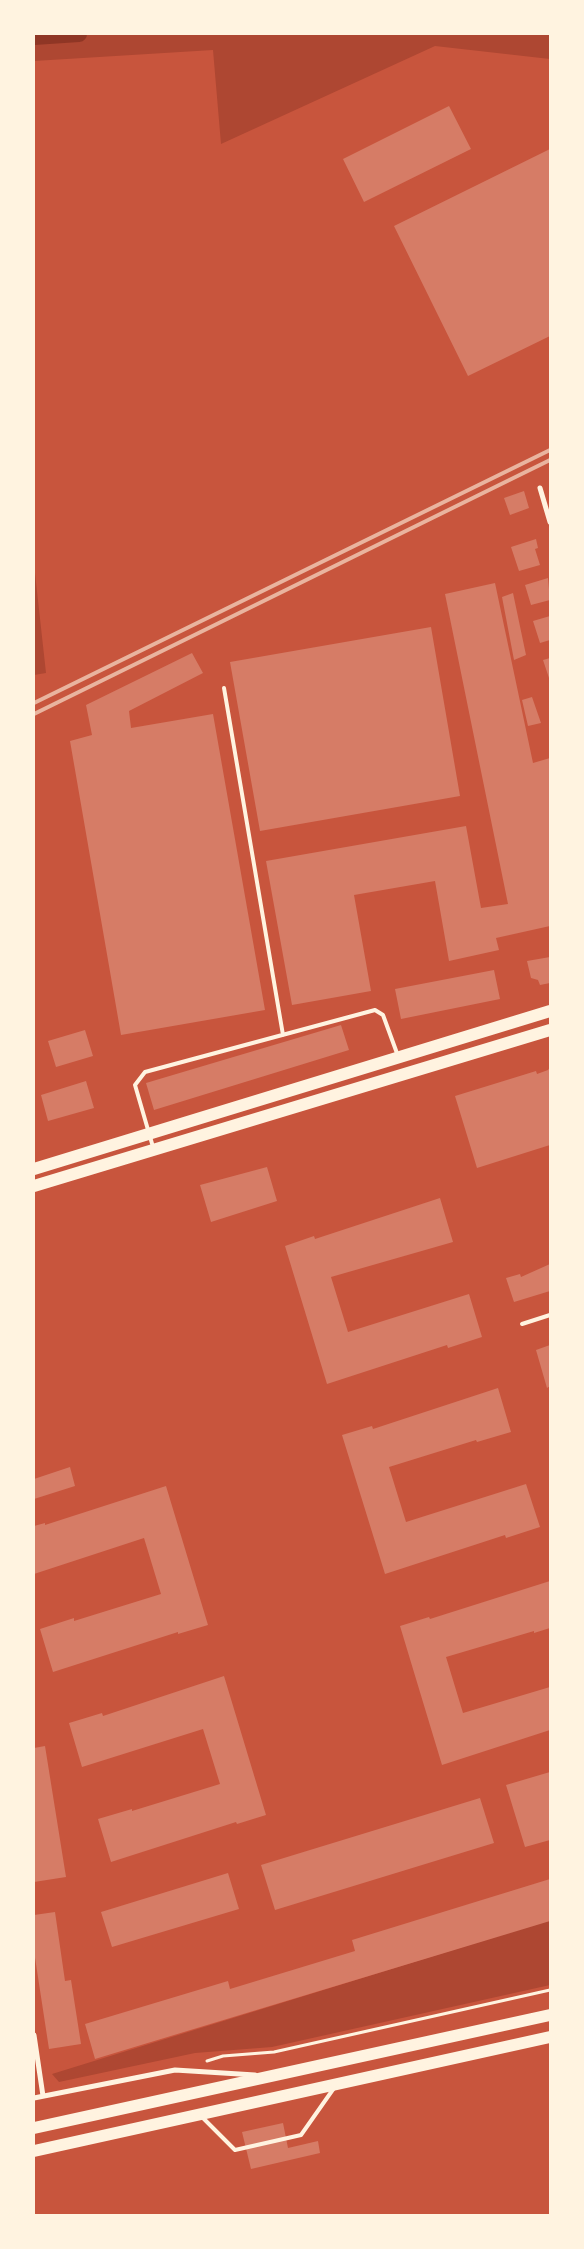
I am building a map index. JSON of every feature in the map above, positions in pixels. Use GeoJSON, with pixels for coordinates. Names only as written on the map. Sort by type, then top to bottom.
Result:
{"type":"FeatureCollection","features":[{"type":"Feature","properties":{"kind":"main road"},"geometry":{"type":"LineString","coordinates":[[34,1170],[398,1056],[550,1011]]}},
{"type":"Feature","properties":{"kind":"main road"},"geometry":{"type":"LineString","coordinates":[[34,1186],[550,1030]]}},
{"type":"Feature","properties":{"kind":"main road"},"geometry":{"type":"LineString","coordinates":[[34,2128],[550,2015]]}},
{"type":"Feature","properties":{"kind":"main road"},"geometry":{"type":"LineString","coordinates":[[34,2151],[550,2038]]}},
{"type":"Feature","properties":{"kind":"street"},"geometry":{"type":"LineString","coordinates":[[540,488],[550,522]]}},
{"type":"Feature","properties":{"kind":"street"},"geometry":{"type":"LineString","coordinates":[[34,2035],[42,2096]]}},
{"type":"Feature","properties":{"kind":"street"},"geometry":{"type":"LineString","coordinates":[[34,2098],[175,2070],[272,2077]]}},
{"type":"Feature","properties":{"kind":"lane"},"geometry":{"type":"LineString","coordinates":[[224,688],[283,1035]]}},
{"type":"Feature","properties":{"kind":"lane"},"geometry":{"type":"LineString","coordinates":[[154,1150],[135,1085],[145,1072],[375,1010],[383,1015],[398,1056]]}},
{"type":"Feature","properties":{"kind":"lane"},"geometry":{"type":"LineString","coordinates":[[414,1052],[420,1069]]}},
{"type":"Feature","properties":{"kind":"lane"},"geometry":{"type":"LineString","coordinates":[[522,1324],[550,1315]]}},
{"type":"Feature","properties":{"kind":"lane"},"geometry":{"type":"LineString","coordinates":[[199,2115],[235,2150],[244,2148],[301,2135],[336,2084]]}},
{"type":"Feature","properties":{"kind":"path"},"geometry":{"type":"LineString","coordinates":[[204,2062],[223,2056],[274,2052],[550,1990]]}},
{"type":"Feature","properties":{"kind":"shaded area"},"geometry":{"type":"Polygon","coordinates":[[[34,34],[550,34],[550,59],[435,46],[221,144],[213,50],[34,61],[34,34]]]}},
{"type":"Feature","properties":{"kind":"shaded area"},"geometry":{"type":"Polygon","coordinates":[[[34,564],[46,673],[34,675],[34,564]]]}},
{"type":"Feature","properties":{"kind":"shaded area"},"geometry":{"type":"Polygon","coordinates":[[[550,1920],[550,1985],[272,2047],[195,2053],[59,2082],[52,2074],[550,1920]]]}},
{"type":"Feature","properties":{"kind":"building"},"geometry":{"type":"Polygon","coordinates":[[[449,106],[471,149],[364,202],[343,159],[449,106]]]}},
{"type":"Feature","properties":{"kind":"building"},"geometry":{"type":"Polygon","coordinates":[[[550,149],[550,336],[468,376],[394,226],[550,149]]]}},
{"type":"Feature","properties":{"kind":"building"},"geometry":{"type":"Polygon","coordinates":[[[524,491],[529,508],[510,515],[504,498],[524,491]]]}},
{"type":"Feature","properties":{"kind":"building"},"geometry":{"type":"Polygon","coordinates":[[[536,539],[538,548],[535,549],[540,565],[519,571],[511,547],[536,539]]]}},
{"type":"Feature","properties":{"kind":"building"},"geometry":{"type":"Polygon","coordinates":[[[548,578],[550,600],[531,605],[525,585],[548,578]]]}},
{"type":"Feature","properties":{"kind":"building"},"geometry":{"type":"Polygon","coordinates":[[[495,583],[533,763],[550,758],[550,926],[496,938],[499,950],[449,961],[435,881],[354,895],[371,991],[292,1005],[266,861],[466,826],[481,908],[508,904],[445,594],[495,583]]]}},
{"type":"Feature","properties":{"kind":"building"},"geometry":{"type":"Polygon","coordinates":[[[513,593],[526,655],[514,660],[502,597],[513,593]]]}},
{"type":"Feature","properties":{"kind":"building"},"geometry":{"type":"Polygon","coordinates":[[[550,616],[550,640],[540,643],[533,621],[550,616]]]}},
{"type":"Feature","properties":{"kind":"building"},"geometry":{"type":"Polygon","coordinates":[[[431,627],[460,796],[260,831],[230,662],[431,627]]]}},
{"type":"Feature","properties":{"kind":"building"},"geometry":{"type":"Polygon","coordinates":[[[192,653],[203,673],[129,711],[131,728],[213,714],[265,1010],[121,1035],[70,741],[92,735],[86,705],[192,653]]]}},
{"type":"Feature","properties":{"kind":"building"},"geometry":{"type":"Polygon","coordinates":[[[550,658],[550,681],[543,660],[550,658]]]}},
{"type":"Feature","properties":{"kind":"building"},"geometry":{"type":"Polygon","coordinates":[[[532,697],[541,723],[528,726],[522,700],[532,697]]]}},
{"type":"Feature","properties":{"kind":"building"},"geometry":{"type":"Polygon","coordinates":[[[550,957],[550,983],[540,985],[538,980],[531,978],[527,961],[550,957]]]}},
{"type":"Feature","properties":{"kind":"building"},"geometry":{"type":"Polygon","coordinates":[[[494,970],[500,999],[401,1019],[395,989],[494,970]]]}},
{"type":"Feature","properties":{"kind":"building"},"geometry":{"type":"Polygon","coordinates":[[[341,1025],[349,1050],[154,1110],[146,1083],[341,1025]]]}},
{"type":"Feature","properties":{"kind":"building"},"geometry":{"type":"Polygon","coordinates":[[[85,1030],[93,1056],[56,1067],[48,1041],[85,1030]]]}},
{"type":"Feature","properties":{"kind":"building"},"geometry":{"type":"Polygon","coordinates":[[[550,1067],[550,1145],[477,1168],[455,1096],[536,1071],[537,1074],[548,1070],[550,1067]]]}},
{"type":"Feature","properties":{"kind":"building"},"geometry":{"type":"Polygon","coordinates":[[[86,1081],[94,1108],[48,1121],[41,1095],[86,1081]]]}},
{"type":"Feature","properties":{"kind":"building"},"geometry":{"type":"Polygon","coordinates":[[[267,1167],[277,1201],[211,1222],[200,1185],[267,1167]]]}},
{"type":"Feature","properties":{"kind":"building"},"geometry":{"type":"Polygon","coordinates":[[[440,1198],[453,1242],[331,1277],[348,1332],[469,1294],[482,1337],[448,1348],[447,1345],[327,1384],[285,1246],[314,1236],[315,1239],[440,1198]]]}},
{"type":"Feature","properties":{"kind":"building"},"geometry":{"type":"Polygon","coordinates":[[[550,1264],[550,1291],[514,1302],[506,1278],[520,1274],[521,1277],[550,1264]]]}},
{"type":"Feature","properties":{"kind":"building"},"geometry":{"type":"Polygon","coordinates":[[[550,1345],[550,1386],[547,1388],[536,1350],[550,1345]]]}},
{"type":"Feature","properties":{"kind":"building"},"geometry":{"type":"Polygon","coordinates":[[[498,1388],[511,1432],[477,1442],[476,1440],[389,1467],[406,1522],[526,1484],[540,1527],[506,1538],[505,1535],[385,1574],[342,1435],[372,1426],[373,1429],[498,1388]]]}},
{"type":"Feature","properties":{"kind":"building"},"geometry":{"type":"Polygon","coordinates":[[[70,1467],[75,1486],[34,1499],[34,1479],[70,1467]]]}},
{"type":"Feature","properties":{"kind":"building"},"geometry":{"type":"Polygon","coordinates":[[[166,1486],[208,1625],[178,1634],[178,1632],[53,1672],[40,1629],[74,1618],[74,1621],[161,1594],[144,1538],[34,1574],[34,1526],[45,1523],[45,1525],[166,1486]]]}},
{"type":"Feature","properties":{"kind":"building"},"geometry":{"type":"Polygon","coordinates":[[[550,1581],[550,1628],[446,1657],[463,1713],[550,1687],[550,1730],[442,1765],[400,1626],[429,1617],[430,1619],[550,1581]]]}},
{"type":"Feature","properties":{"kind":"building"},"geometry":{"type":"Polygon","coordinates":[[[224,1676],[266,1815],[237,1824],[236,1822],[111,1862],[98,1819],[132,1809],[132,1811],[220,1784],[203,1729],[82,1767],[69,1723],[102,1713],[103,1716],[224,1676]]]}},
{"type":"Feature","properties":{"kind":"building"},"geometry":{"type":"Polygon","coordinates":[[[45,1746],[66,1877],[34,1882],[34,1748],[45,1746]]]}},
{"type":"Feature","properties":{"kind":"building"},"geometry":{"type":"Polygon","coordinates":[[[550,1772],[550,1840],[525,1847],[506,1785],[550,1772]]]}},
{"type":"Feature","properties":{"kind":"building"},"geometry":{"type":"Polygon","coordinates":[[[480,1798],[494,1843],[275,1910],[261,1865],[480,1798]]]}},
{"type":"Feature","properties":{"kind":"building"},"geometry":{"type":"Polygon","coordinates":[[[228,1873],[239,1909],[112,1947],[101,1912],[228,1873]]]}},
{"type":"Feature","properties":{"kind":"building"},"geometry":{"type":"Polygon","coordinates":[[[550,1879],[550,1921],[95,2059],[85,2024],[228,1981],[230,1989],[355,1951],[352,1940],[550,1879]]]}},
{"type":"Feature","properties":{"kind":"building"},"geometry":{"type":"Polygon","coordinates":[[[55,1912],[65,1981],[71,1980],[81,2044],[49,2049],[34,1951],[34,1915],[55,1912]]]}},
{"type":"Feature","properties":{"kind":"building"},"geometry":{"type":"Polygon","coordinates":[[[283,2123],[288,2148],[318,2141],[320,2153],[251,2169],[242,2132],[283,2123]]]}},
{"type":"Feature","properties":{"kind":"waterway"},"geometry":{"type":"LineString","coordinates":[[34,37],[79,34]]}},
{"type":"Feature","properties":{"kind":"railway"},"geometry":{"type":"LineString","coordinates":[[34,703],[550,450]]}},
{"type":"Feature","properties":{"kind":"railway"},"geometry":{"type":"LineString","coordinates":[[34,714],[550,460]]}}]}
